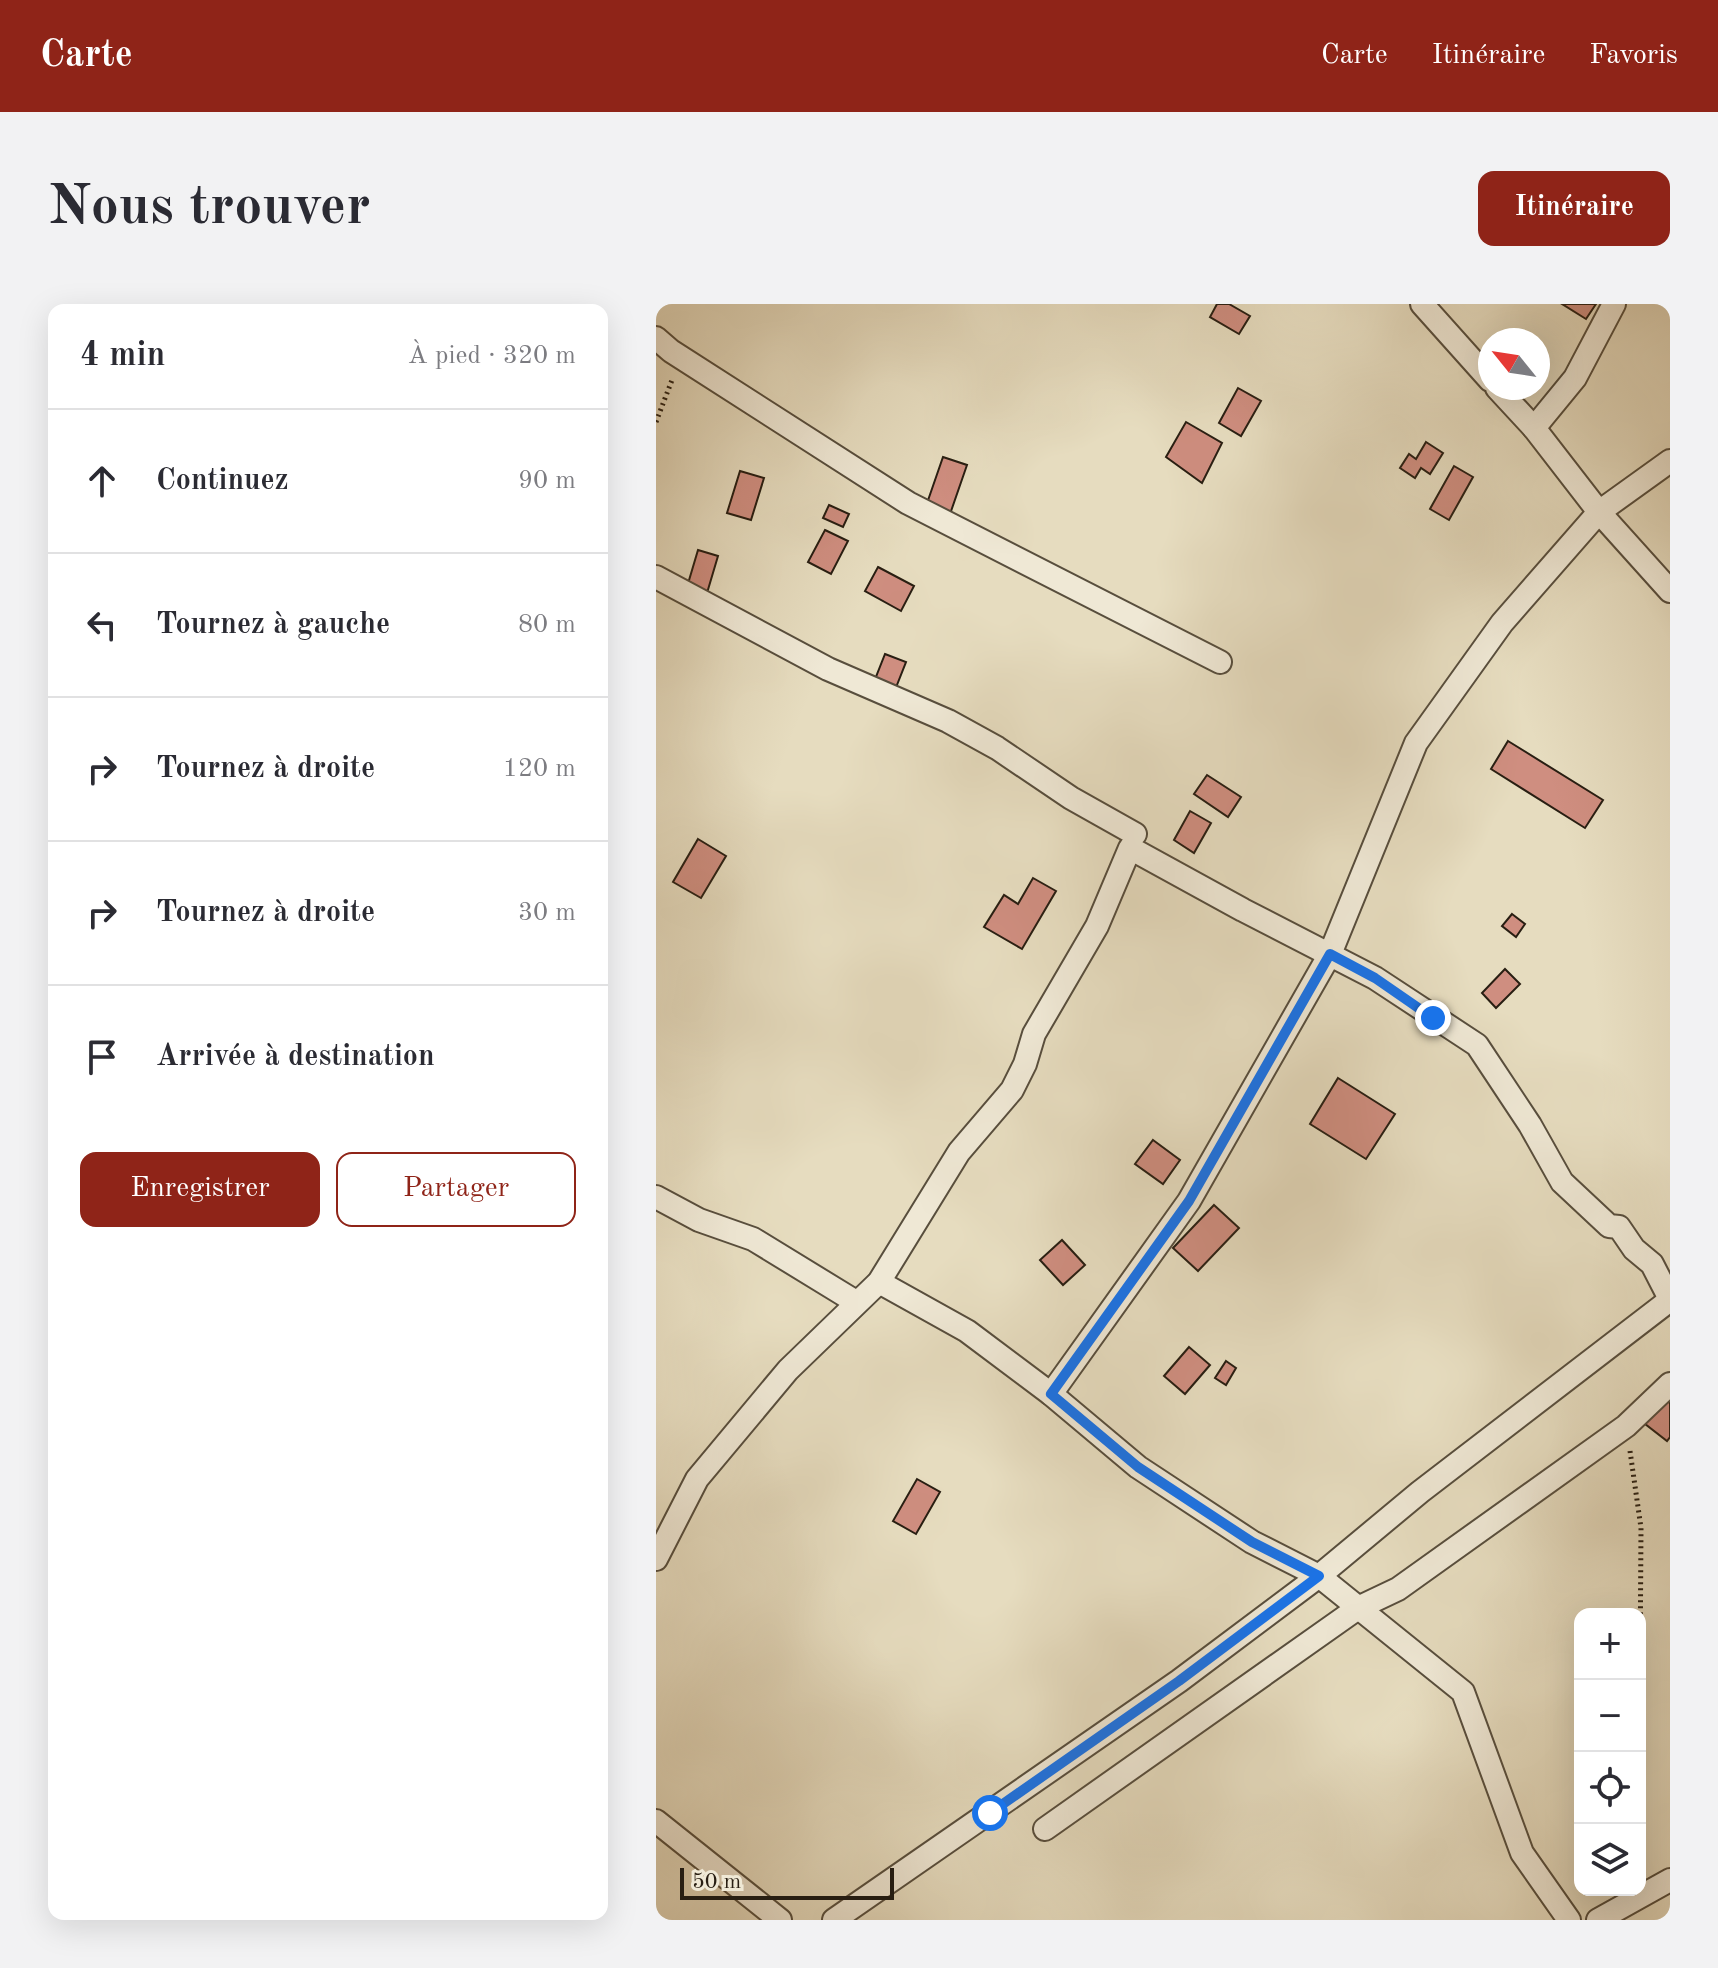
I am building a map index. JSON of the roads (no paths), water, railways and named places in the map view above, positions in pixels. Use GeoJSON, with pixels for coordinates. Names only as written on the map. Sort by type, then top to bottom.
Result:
{"type":"FeatureCollection","features":[{"type":"Feature","properties":{"kind":"street"},"geometry":{"type":"LineString","coordinates":[[1422,304],[1478,367]]}},
{"type":"Feature","properties":{"kind":"street"},"geometry":{"type":"LineString","coordinates":[[1534,428],[1575,378],[1614,304]]}},
{"type":"Feature","properties":{"kind":"street"},"geometry":{"type":"LineString","coordinates":[[664,344],[908,503],[1220,662]]}},
{"type":"Feature","properties":{"kind":"street"},"geometry":{"type":"LineString","coordinates":[[1508,400],[1534,428],[1599,512],[1670,591]]}},
{"type":"Feature","properties":{"kind":"street"},"geometry":{"type":"LineString","coordinates":[[1051,1394],[1189,1201],[1330,954],[1416,743],[1502,623],[1599,512],[1670,461]]}},
{"type":"Feature","properties":{"kind":"street"},"geometry":{"type":"LineString","coordinates":[[656,577],[828,669],[960,728],[1135,834]]}},
{"type":"Feature","properties":{"kind":"street"},"geometry":{"type":"LineString","coordinates":[[656,1559],[697,1479],[788,1370],[879,1282],[952,1161],[1012,1090],[1025,1064],[1034,1034],[1097,926],[1130,848],[1375,978],[1477,1045],[1530,1125],[1562,1182],[1609,1226],[1619,1227],[1634,1249],[1652,1264],[1670,1300],[1420,1492],[1319,1576],[1179,1681],[834,1920]]}},
{"type":"Feature","properties":{"kind":"street"},"geometry":{"type":"LineString","coordinates":[[656,1197],[699,1220],[753,1239],[856,1302]]}},
{"type":"Feature","properties":{"kind":"street"},"geometry":{"type":"LineString","coordinates":[[879,1282],[967,1331],[1051,1394],[1138,1467],[1252,1542],[1319,1576],[1463,1692],[1522,1853],[1569,1920]]}},
{"type":"Feature","properties":{"kind":"street"},"geometry":{"type":"LineString","coordinates":[[1045,1829],[1358,1608],[1398,1589],[1626,1426],[1670,1384]]}},
{"type":"Feature","properties":{"kind":"street"},"geometry":{"type":"LineString","coordinates":[[656,1821],[780,1920]]}},
{"type":"Feature","properties":{"kind":"street"},"geometry":{"type":"LineString","coordinates":[[1598,1920],[1670,1880]]}}]}
